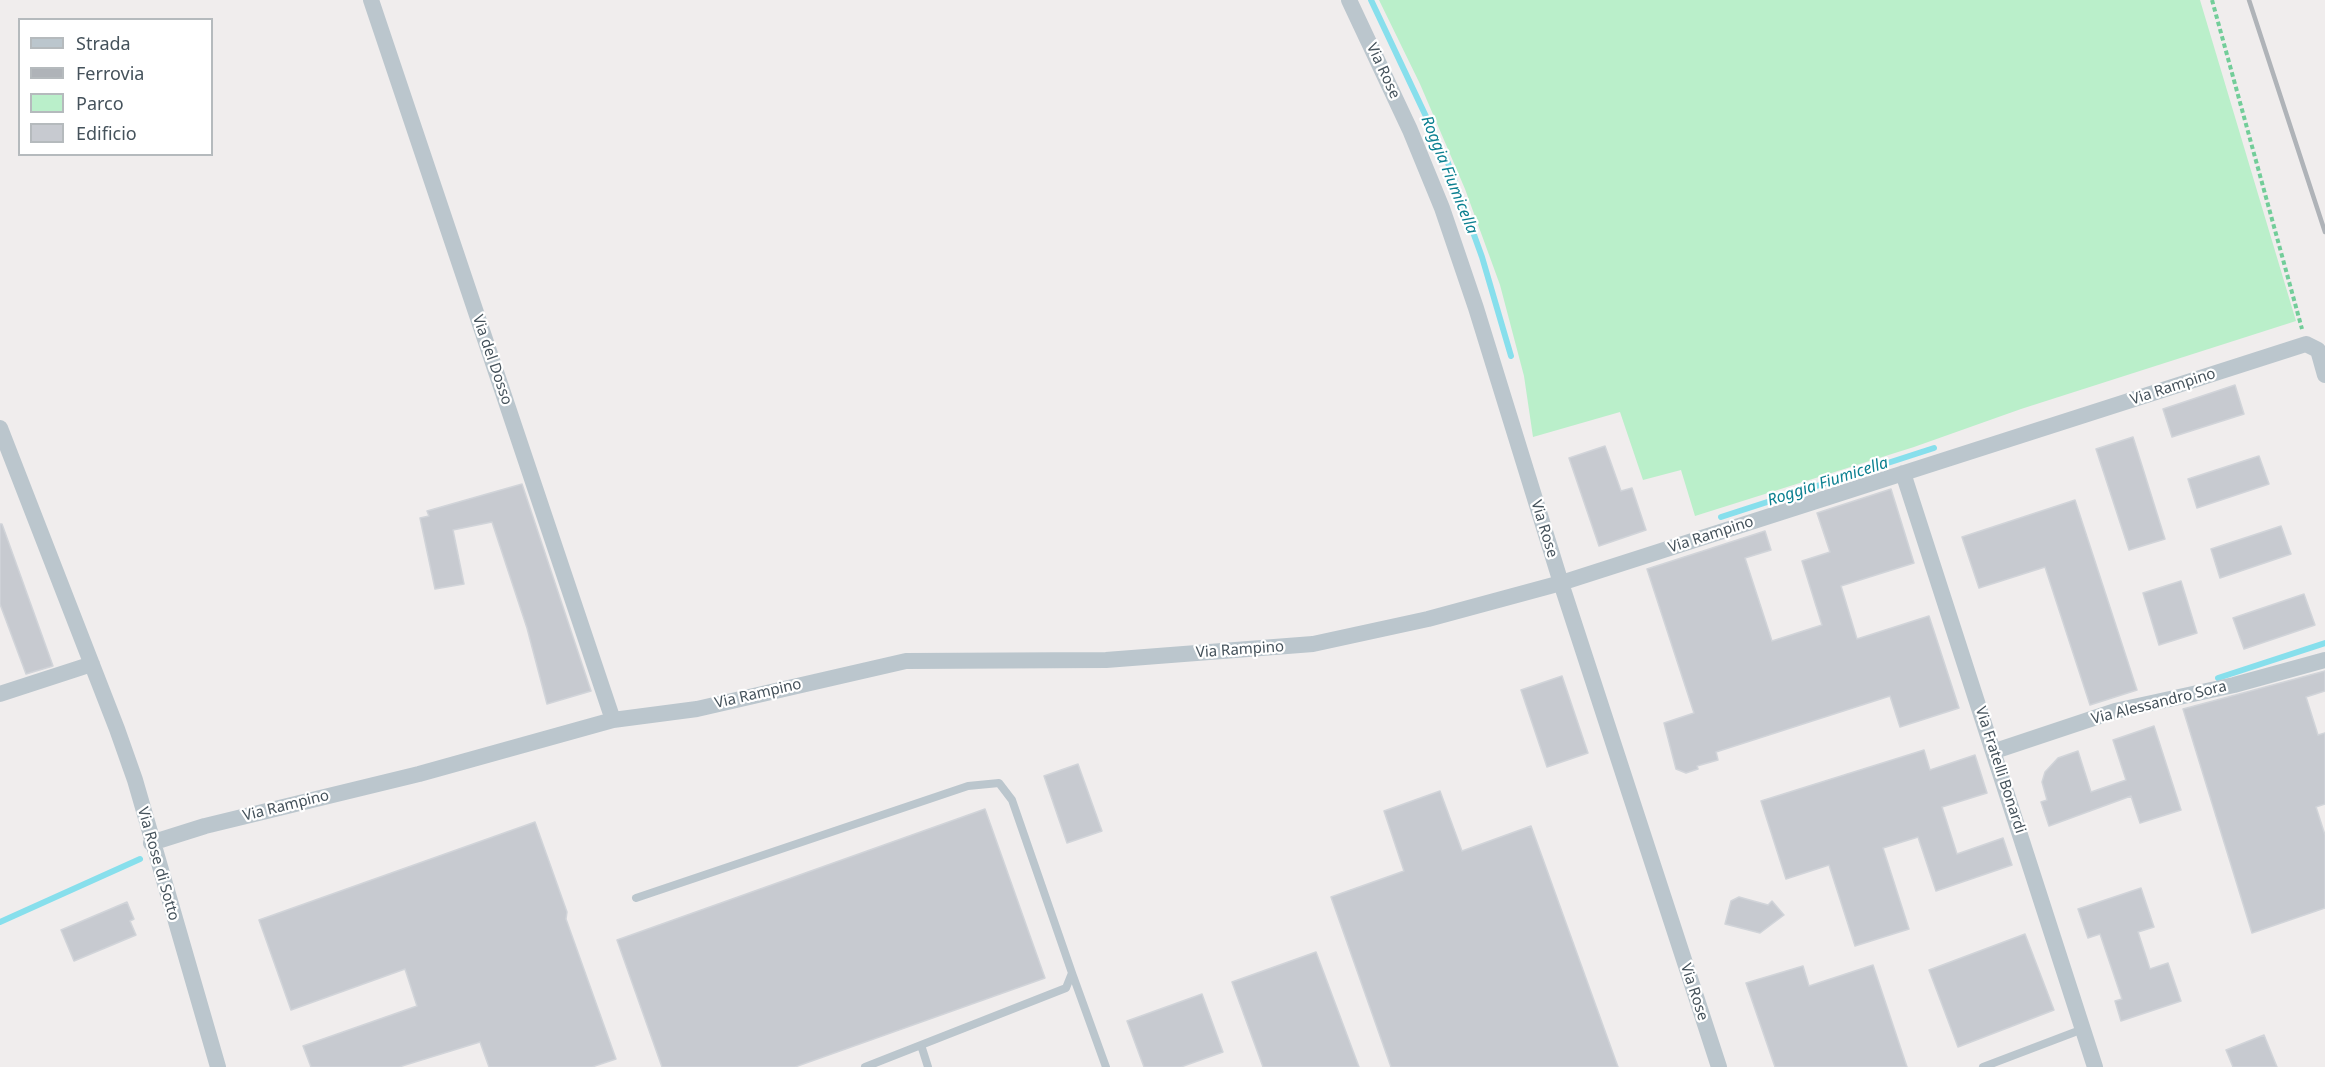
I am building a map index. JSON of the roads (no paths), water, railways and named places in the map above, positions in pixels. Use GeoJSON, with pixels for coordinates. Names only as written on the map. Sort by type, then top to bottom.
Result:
{"type":"FeatureCollection","features":[{"type":"Feature","properties":{"kind":"street","name":"Via del Dosso"},"geometry":{"type":"LineString","coordinates":[[371,0],[613,720]]}},
{"type":"Feature","properties":{"kind":"street","name":"Via Rose"},"geometry":{"type":"LineString","coordinates":[[1349,0],[1405,120],[1442,208],[1476,308],[1561,583],[1719,1067]]}},
{"type":"Feature","properties":{"kind":"street","name":"Via Rampino"},"geometry":{"type":"LineString","coordinates":[[151,843],[205,826],[419,774],[613,720],[697,709],[906,661],[1106,660],[1313,644],[1428,620],[1561,583],[2306,344],[2318,350],[2325,375]]}},
{"type":"Feature","properties":{"kind":"street","name":"Via Rose di Sotto"},"geometry":{"type":"LineString","coordinates":[[0,428],[135,780],[151,843],[218,1067]]}},
{"type":"Feature","properties":{"kind":"street","name":"Via Fratelli Bonardi"},"geometry":{"type":"LineString","coordinates":[[1904,473],[2095,1067]]}},
{"type":"Feature","properties":{"kind":"street","name":"Via Alessandro Sora"},"geometry":{"type":"LineString","coordinates":[[1995,751],[2115,711],[2234,686],[2325,660]]}},
{"type":"Feature","properties":{"kind":"street"},"geometry":{"type":"LineString","coordinates":[[0,693],[92,664]]}},
{"type":"Feature","properties":{"kind":"lane"},"geometry":{"type":"LineString","coordinates":[[636,898],[968,786],[999,783],[1012,800],[1106,1067]]}},
{"type":"Feature","properties":{"kind":"lane"},"geometry":{"type":"LineString","coordinates":[[865,1067],[1066,988],[1072,973]]}},
{"type":"Feature","properties":{"kind":"lane"},"geometry":{"type":"LineString","coordinates":[[1983,1067],[2083,1029]]}},
{"type":"Feature","properties":{"kind":"lane"},"geometry":{"type":"LineString","coordinates":[[921,1045],[928,1067]]}},
{"type":"Feature","properties":{"kind":"waterway","name":"Roggia Fiumicella"},"geometry":{"type":"LineString","coordinates":[[1371,0],[1448,163],[1482,257],[1511,356]]}},
{"type":"Feature","properties":{"kind":"waterway","name":"Roggia Fiumicella"},"geometry":{"type":"LineString","coordinates":[[1721,517],[1934,448]]}},
{"type":"Feature","properties":{"kind":"waterway","name":"Roggia Fiumicella"},"geometry":{"type":"LineString","coordinates":[[2218,678],[2325,643]]}},
{"type":"Feature","properties":{"kind":"waterway","name":"Roggia Fiumicella"},"geometry":{"type":"LineString","coordinates":[[0,922],[140,859]]}},
{"type":"Feature","properties":{"kind":"railway"},"geometry":{"type":"LineString","coordinates":[[2249,0],[2325,232]]}}]}
